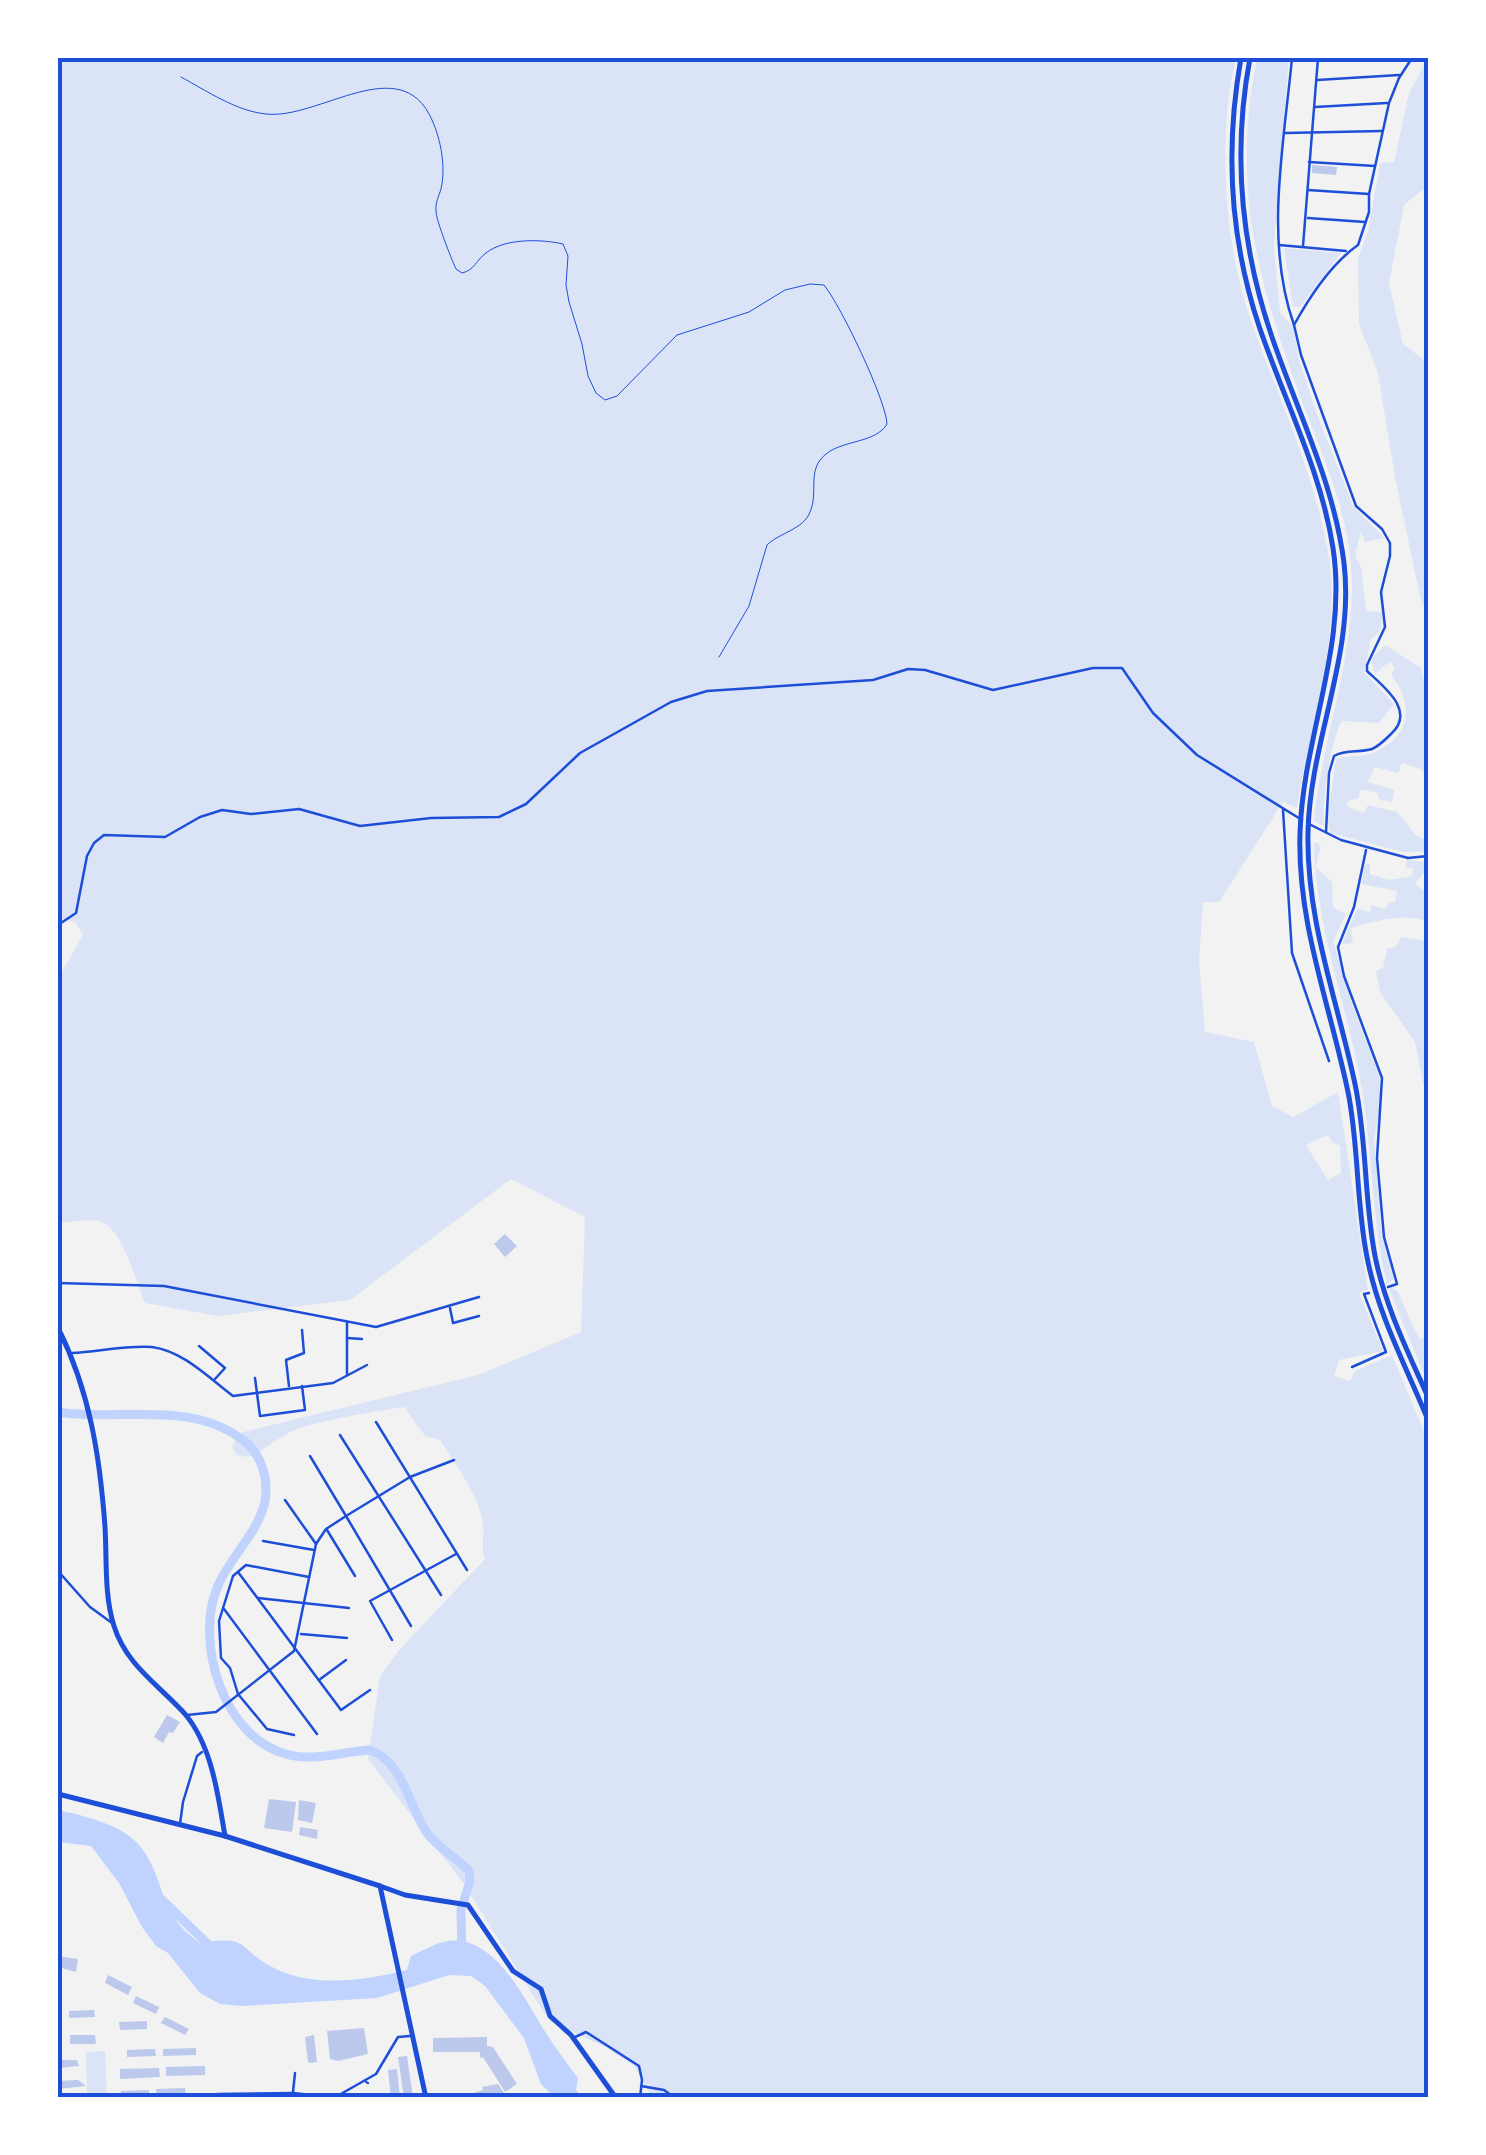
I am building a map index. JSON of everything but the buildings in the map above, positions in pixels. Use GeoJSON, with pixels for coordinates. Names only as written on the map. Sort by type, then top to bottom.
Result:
{"type":"FeatureCollection","features":[{"type":"Feature","properties":{"kind":"main road"},"geometry":{"type":"LineString","coordinates":[[1241,58],[1232,150],[1241,262],[1259,326],[1316,477],[1336,567],[1335,635],[1301,812],[1302,897],[1309,940],[1349,1097],[1360,1215],[1370,1272],[1388,1330],[1428,1420]]}},
{"type":"Feature","properties":{"kind":"main road"},"geometry":{"type":"LineString","coordinates":[[1250,58],[1239,154],[1250,261],[1270,333],[1326,480],[1338,523],[1344,568],[1346,609],[1341,652],[1310,807],[1308,856],[1312,902],[1319,945],[1358,1096],[1379,1273],[1396,1325],[1428,1398]]}},
{"type":"Feature","properties":{"kind":"main road"},"geometry":{"type":"LineString","coordinates":[[58,1328],[85,1395],[98,1453],[113,1624],[134,1664],[186,1716],[206,1749],[225,1836]]}},
{"type":"Feature","properties":{"kind":"main road"},"geometry":{"type":"LineString","coordinates":[[58,1794],[225,1836],[405,1895],[468,1905],[513,1971],[541,1990],[550,2016],[574,2038],[616,2098]]}},
{"type":"Feature","properties":{"kind":"main road"},"geometry":{"type":"LineString","coordinates":[[380,1886],[426,2098]]}},
{"type":"Feature","properties":{"kind":"street"},"geometry":{"type":"LineString","coordinates":[[1292,58],[1278,244],[1282,286],[1301,355],[1356,506],[1382,529],[1390,544],[1381,592],[1386,623],[1367,665],[1398,703],[1402,714],[1398,727],[1374,748],[1334,756],[1324,833]]}},
{"type":"Feature","properties":{"kind":"street"},"geometry":{"type":"LineString","coordinates":[[1303,246],[1318,58]]}},
{"type":"Feature","properties":{"kind":"street"},"geometry":{"type":"LineString","coordinates":[[1294,325],[1348,251],[1358,245],[1366,222],[1388,103],[1412,58]]}},
{"type":"Feature","properties":{"kind":"street"},"geometry":{"type":"LineString","coordinates":[[1316,80],[1401,75]]}},
{"type":"Feature","properties":{"kind":"street"},"geometry":{"type":"LineString","coordinates":[[1314,107],[1388,103]]}},
{"type":"Feature","properties":{"kind":"street"},"geometry":{"type":"LineString","coordinates":[[1285,133],[1384,131]]}},
{"type":"Feature","properties":{"kind":"street"},"geometry":{"type":"LineString","coordinates":[[1308,162],[1376,166]]}},
{"type":"Feature","properties":{"kind":"street"},"geometry":{"type":"LineString","coordinates":[[1306,190],[1369,194]]}},
{"type":"Feature","properties":{"kind":"street"},"geometry":{"type":"LineString","coordinates":[[1306,218],[1366,222]]}},
{"type":"Feature","properties":{"kind":"street"},"geometry":{"type":"LineString","coordinates":[[1278,244],[1348,251]]}},
{"type":"Feature","properties":{"kind":"street"},"geometry":{"type":"LineString","coordinates":[[58,925],[76,914],[87,856],[104,835],[165,837],[200,817],[222,810],[250,814],[298,808],[360,826],[498,816],[526,804],[580,753],[682,697],[707,691],[873,680],[908,669],[925,670],[993,690],[1093,668],[1122,668],[1153,712],[1197,756],[1324,833],[1408,858],[1428,857]]}},
{"type":"Feature","properties":{"kind":"street"},"geometry":{"type":"LineString","coordinates":[[1285,810],[1292,954],[1329,1061]]}},
{"type":"Feature","properties":{"kind":"street"},"geometry":{"type":"LineString","coordinates":[[1366,848],[1354,907],[1338,947],[1344,976],[1382,1078],[1377,1158],[1384,1236],[1397,1284],[1388,1287]]}},
{"type":"Feature","properties":{"kind":"street"},"geometry":{"type":"LineString","coordinates":[[58,1283],[164,1286],[347,1323],[386,1326],[479,1298]]}},
{"type":"Feature","properties":{"kind":"street"},"geometry":{"type":"LineString","coordinates":[[1352,1367],[1386,1352],[1364,1294],[1369,1292]]}},
{"type":"Feature","properties":{"kind":"street"},"geometry":{"type":"LineString","coordinates":[[450,1307],[453,1323],[478,1316]]}},
{"type":"Feature","properties":{"kind":"street"},"geometry":{"type":"LineString","coordinates":[[347,1323],[347,1376]]}},
{"type":"Feature","properties":{"kind":"street"},"geometry":{"type":"LineString","coordinates":[[290,1387],[286,1360],[304,1353],[302,1330]]}},
{"type":"Feature","properties":{"kind":"street"},"geometry":{"type":"LineString","coordinates":[[346,1338],[362,1339]]}},
{"type":"Feature","properties":{"kind":"street"},"geometry":{"type":"LineString","coordinates":[[198,1346],[225,1368],[214,1380]]}},
{"type":"Feature","properties":{"kind":"street"},"geometry":{"type":"LineString","coordinates":[[70,1353],[152,1347],[176,1355],[234,1396],[334,1382],[367,1365]]}},
{"type":"Feature","properties":{"kind":"street"},"geometry":{"type":"LineString","coordinates":[[347,1357],[356,1356]]}},
{"type":"Feature","properties":{"kind":"street"},"geometry":{"type":"LineString","coordinates":[[255,1378],[260,1416],[305,1410],[302,1386]]}},
{"type":"Feature","properties":{"kind":"street"},"geometry":{"type":"LineString","coordinates":[[376,1422],[467,1570]]}},
{"type":"Feature","properties":{"kind":"street"},"geometry":{"type":"LineString","coordinates":[[340,1434],[441,1596]]}},
{"type":"Feature","properties":{"kind":"street"},"geometry":{"type":"LineString","coordinates":[[310,1456],[412,1626]]}},
{"type":"Feature","properties":{"kind":"street"},"geometry":{"type":"LineString","coordinates":[[186,1716],[216,1712],[294,1650],[314,1550],[326,1528],[410,1477],[454,1460]]}},
{"type":"Feature","properties":{"kind":"street"},"geometry":{"type":"LineString","coordinates":[[285,1500],[316,1544]]}},
{"type":"Feature","properties":{"kind":"street"},"geometry":{"type":"LineString","coordinates":[[326,1528],[355,1576]]}},
{"type":"Feature","properties":{"kind":"street"},"geometry":{"type":"LineString","coordinates":[[263,1541],[314,1550]]}},
{"type":"Feature","properties":{"kind":"street"},"geometry":{"type":"LineString","coordinates":[[392,1640],[370,1601],[457,1554]]}},
{"type":"Feature","properties":{"kind":"street"},"geometry":{"type":"LineString","coordinates":[[294,1735],[267,1729],[237,1696],[230,1668],[221,1658],[219,1620],[231,1581],[246,1565],[310,1577]]}},
{"type":"Feature","properties":{"kind":"street"},"geometry":{"type":"LineString","coordinates":[[58,1571],[90,1607],[113,1624]]}},
{"type":"Feature","properties":{"kind":"street"},"geometry":{"type":"LineString","coordinates":[[238,1572],[341,1710],[370,1690]]}},
{"type":"Feature","properties":{"kind":"street"},"geometry":{"type":"LineString","coordinates":[[256,1598],[349,1608]]}},
{"type":"Feature","properties":{"kind":"street"},"geometry":{"type":"LineString","coordinates":[[223,1608],[317,1734]]}},
{"type":"Feature","properties":{"kind":"street"},"geometry":{"type":"LineString","coordinates":[[299,1634],[347,1638]]}},
{"type":"Feature","properties":{"kind":"street"},"geometry":{"type":"LineString","coordinates":[[318,1681],[346,1660]]}},
{"type":"Feature","properties":{"kind":"street"},"geometry":{"type":"LineString","coordinates":[[180,1826],[183,1802],[198,1756],[206,1749]]}},
{"type":"Feature","properties":{"kind":"street"},"geometry":{"type":"LineString","coordinates":[[574,2038],[586,2032],[640,2066],[640,2098]]}},
{"type":"Feature","properties":{"kind":"street"},"geometry":{"type":"LineString","coordinates":[[209,2098],[216,2094],[339,2096],[367,2082],[394,2041],[412,2037]]}},
{"type":"Feature","properties":{"kind":"street"},"geometry":{"type":"LineString","coordinates":[[293,2093],[295,2074]]}},
{"type":"Feature","properties":{"kind":"street"},"geometry":{"type":"LineString","coordinates":[[640,2086],[664,2090],[675,2098]]}},
{"type":"Feature","properties":{"kind":"path"},"geometry":{"type":"LineString","coordinates":[[181,77],[264,114],[286,113],[382,87],[406,91],[426,109],[436,130],[442,176],[435,210],[456,269],[462,273],[471,271],[484,254],[508,241],[563,244],[568,256],[568,302],[588,376],[596,393],[605,400],[617,396],[677,335],[749,312],[785,290],[824,285],[854,338],[884,406],[887,424],[880,434],[845,444],[820,460],[812,479],[810,512],[768,545],[749,606],[719,657]]}},
{"type":"Feature","properties":{"kind":"shaded area"},"geometry":{"type":"Polygon","coordinates":[[[58,58],[1236,58],[1225,156],[1229,225],[1251,321],[1322,522],[1328,552],[1331,616],[1323,680],[1297,808],[1283,802],[1219,902],[1203,902],[1199,962],[1205,1032],[1254,1042],[1272,1106],[1293,1117],[1338,1092],[1368,1290],[1359,1293],[1383,1351],[1339,1360],[1334,1376],[1350,1381],[1355,1371],[1392,1355],[1428,1441],[1428,2097],[652,2097],[634,2066],[605,2047],[549,2021],[464,1884],[368,1759],[380,1676],[399,1650],[485,1559],[481,1517],[467,1482],[440,1440],[425,1436],[404,1407],[303,1427],[248,1457],[236,1455],[232,1446],[239,1433],[478,1375],[581,1332],[585,1217],[511,1179],[350,1300],[218,1316],[145,1303],[121,1243],[107,1225],[93,1220],[58,1223],[58,978],[83,935],[75,922],[58,917],[58,58]],[[1328,1135],[1306,1145],[1328,1180],[1341,1173],[1340,1146],[1328,1135]]]}},
{"type":"Feature","properties":{"kind":"shaded area"},"geometry":{"type":"Polygon","coordinates":[[[1257,58],[1289,58],[1274,246],[1280,312],[1293,327],[1317,414],[1353,506],[1384,538],[1365,542],[1361,532],[1355,556],[1361,567],[1366,611],[1382,612],[1381,628],[1371,639],[1364,672],[1394,704],[1379,723],[1342,721],[1328,772],[1324,826],[1314,821],[1347,643],[1351,572],[1338,501],[1272,313],[1253,232],[1247,149],[1257,58]]]}},
{"type":"Feature","properties":{"kind":"shaded area"},"geometry":{"type":"Polygon","coordinates":[[[1428,58],[1428,185],[1404,205],[1389,283],[1403,344],[1428,363],[1428,614],[1421,601],[1395,477],[1378,373],[1359,324],[1358,258],[1368,231],[1380,163],[1394,162],[1409,93],[1428,58]]]}},
{"type":"Feature","properties":{"kind":"shaded area"},"geometry":{"type":"Polygon","coordinates":[[[1284,248],[1341,253],[1300,307],[1293,307],[1284,248]]]}},
{"type":"Feature","properties":{"kind":"shaded area"},"geometry":{"type":"Polygon","coordinates":[[[1385,645],[1421,668],[1428,700],[1428,777],[1421,769],[1402,763],[1398,773],[1375,767],[1368,782],[1394,790],[1392,802],[1361,789],[1358,799],[1349,800],[1346,806],[1364,813],[1368,805],[1397,812],[1416,835],[1428,841],[1428,852],[1403,852],[1330,833],[1327,818],[1336,759],[1370,754],[1388,745],[1397,737],[1406,718],[1403,696],[1391,674],[1395,669],[1390,661],[1375,674],[1371,659],[1385,645]]]}},
{"type":"Feature","properties":{"kind":"shaded area"},"geometry":{"type":"Polygon","coordinates":[[[1314,842],[1321,845],[1316,867],[1332,882],[1333,907],[1346,914],[1333,941],[1379,1075],[1381,1102],[1374,1140],[1381,1228],[1394,1279],[1387,1284],[1361,1085],[1320,904],[1316,873],[1314,842]]]}},
{"type":"Feature","properties":{"kind":"shaded area"},"geometry":{"type":"Polygon","coordinates":[[[1407,860],[1425,862],[1425,871],[1415,884],[1428,895],[1428,922],[1399,918],[1351,928],[1353,943],[1342,944],[1357,909],[1370,912],[1372,905],[1385,909],[1389,902],[1395,902],[1397,891],[1361,884],[1365,864],[1370,864],[1370,874],[1389,880],[1412,876],[1413,868],[1405,867],[1407,860]]]}},
{"type":"Feature","properties":{"kind":"shaded area"},"geometry":{"type":"Polygon","coordinates":[[[1401,937],[1428,941],[1428,1107],[1415,1042],[1380,992],[1376,971],[1383,968],[1387,949],[1396,947],[1401,937]]]}},
{"type":"Feature","properties":{"kind":"shaded area"},"geometry":{"type":"Polygon","coordinates":[[[1389,1289],[1398,1292],[1419,1339],[1426,1337],[1428,1342],[1428,1384],[1389,1289]]]}},
{"type":"Feature","properties":{"kind":"shaded area"},"geometry":{"type":"Polygon","coordinates":[[[105,2051],[107,2097],[87,2097],[86,2052],[105,2051]]]}},
{"type":"Feature","properties":{"kind":"water"},"geometry":{"type":"Polygon","coordinates":[[[58,1810],[104,1823],[136,1841],[151,1864],[169,1910],[200,1943],[237,1942],[263,1962],[291,1975],[324,1980],[375,1977],[407,1970],[411,1956],[443,1942],[465,1942],[481,1948],[518,1988],[578,2078],[576,2090],[582,2097],[554,2097],[541,2084],[524,2038],[485,1986],[471,1976],[449,1975],[377,1998],[220,2004],[200,1993],[168,1953],[156,1946],[119,1883],[91,1846],[58,1842],[58,1810]]]}},
{"type":"Feature","properties":{"kind":"waterway"},"geometry":{"type":"LineString","coordinates":[[58,1412],[153,1414],[200,1420],[222,1427],[255,1452],[265,1475],[262,1512],[222,1577],[211,1610],[210,1635],[220,1685],[231,1709],[264,1744],[286,1754],[306,1757],[369,1750],[390,1764],[427,1833],[469,1871],[461,1910],[462,1955]]}},
{"type":"Feature","properties":{"kind":"waterway"},"geometry":{"type":"LineString","coordinates":[[158,1896],[215,1951]]}},
{"type":"Feature","properties":{"kind":"waterway"},"geometry":{"type":"LineString","coordinates":[[1428,1900],[1428,1911]]}}]}
